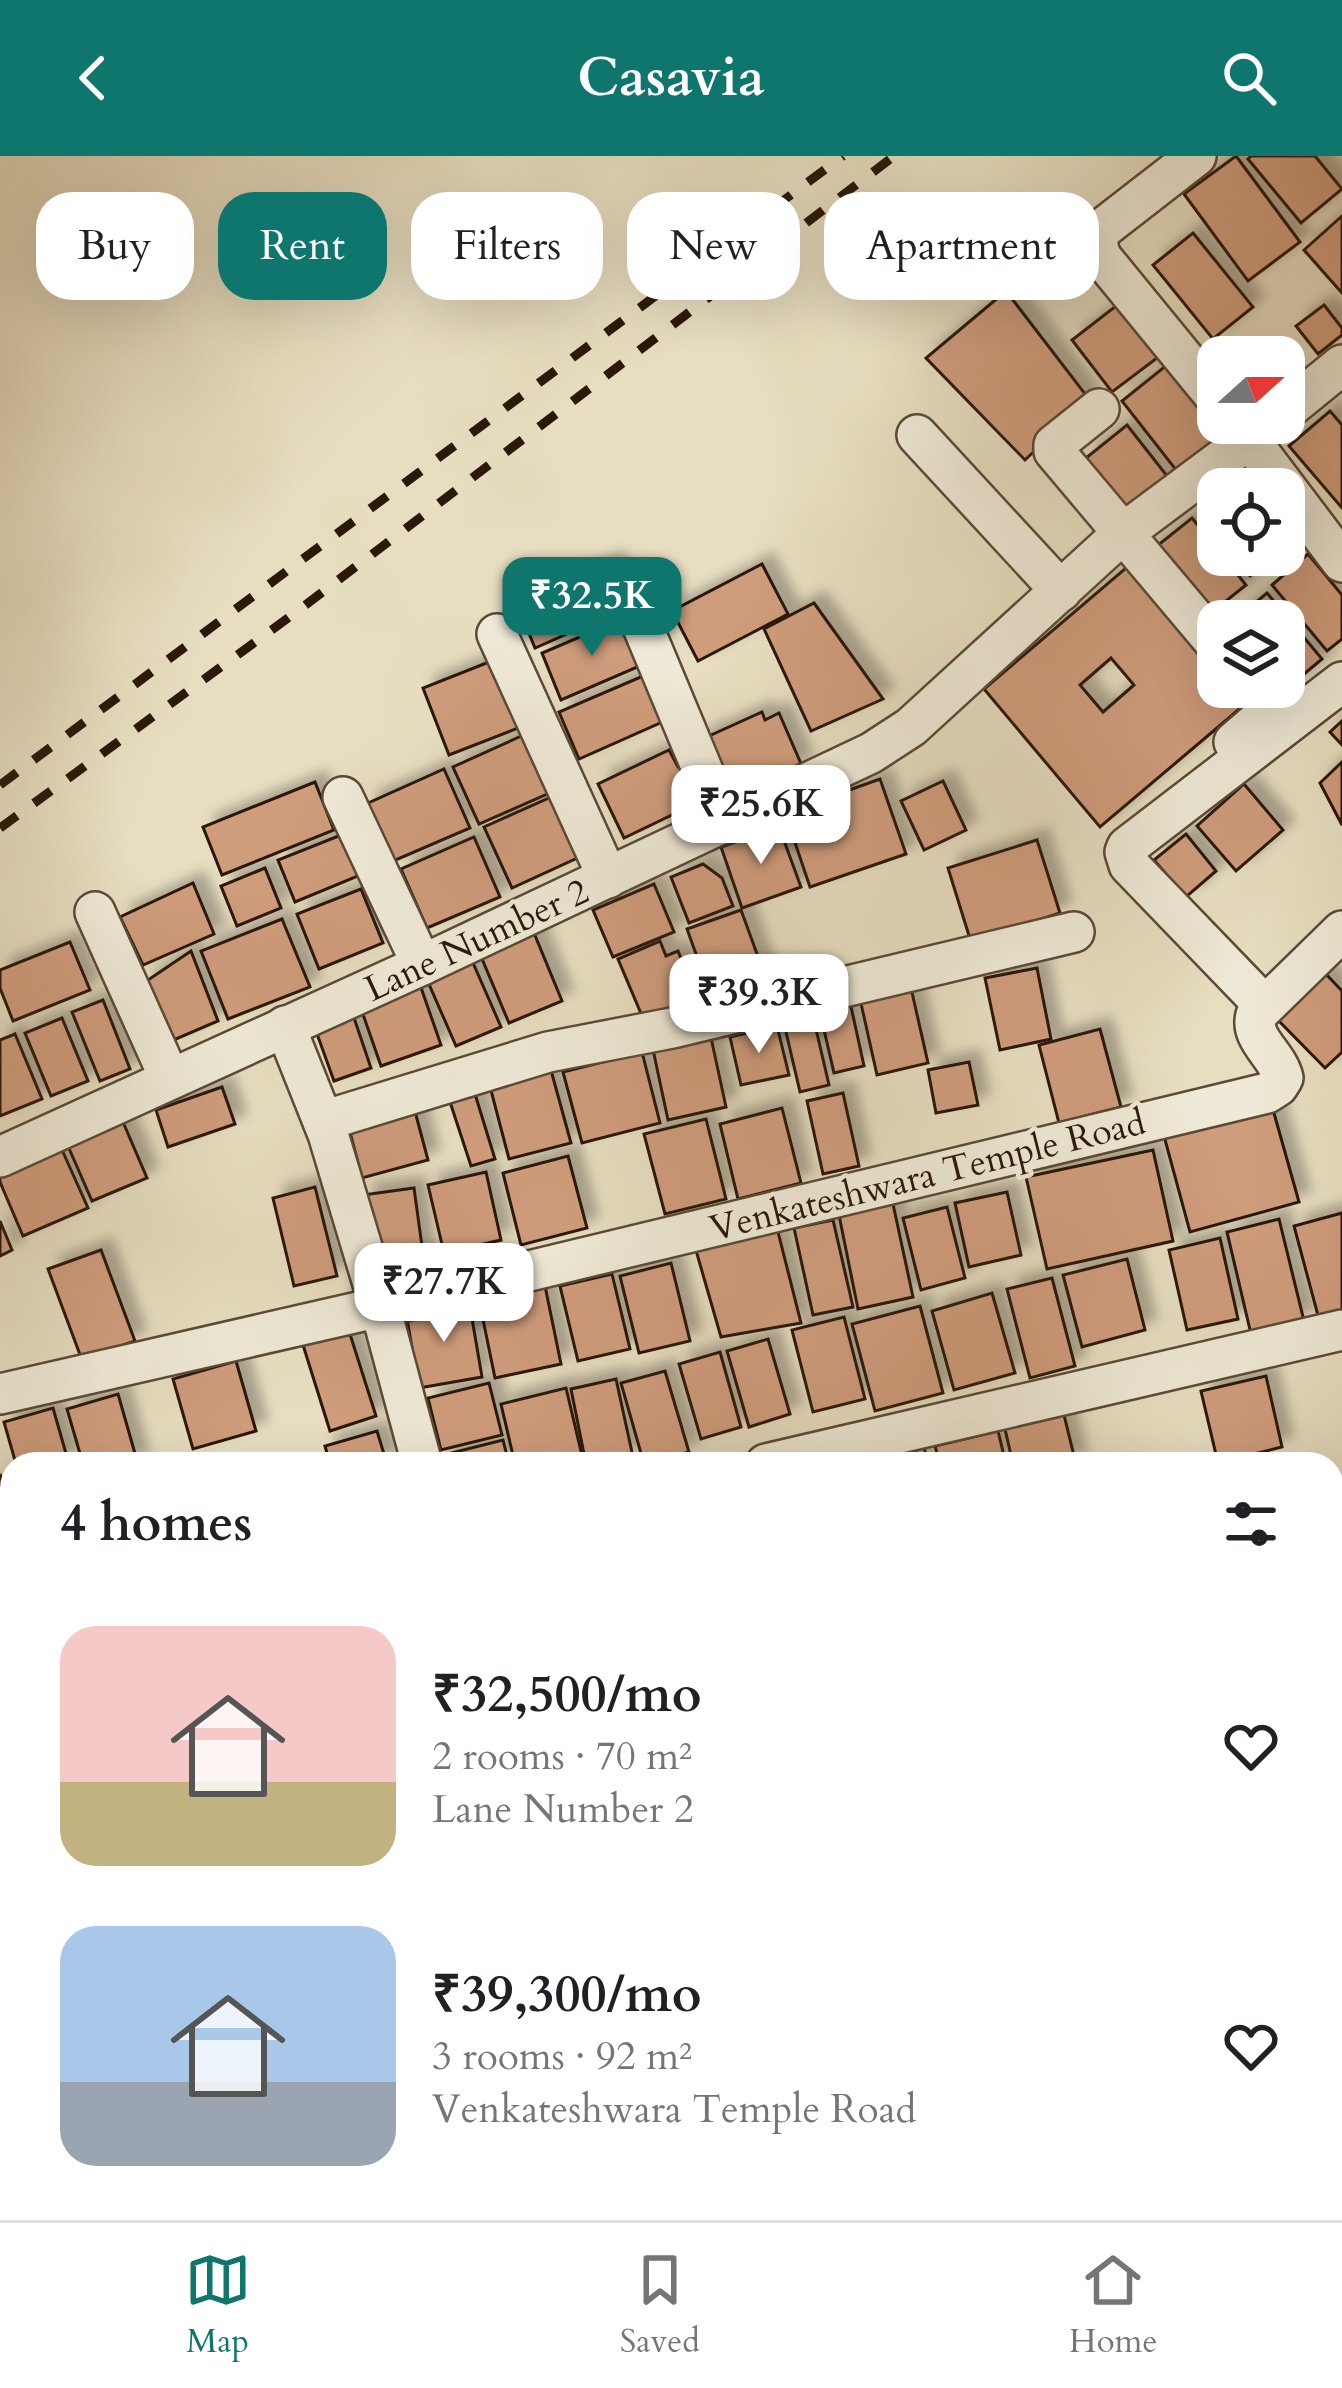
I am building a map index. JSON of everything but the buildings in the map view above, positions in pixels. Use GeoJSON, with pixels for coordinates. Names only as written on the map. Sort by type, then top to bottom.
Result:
{"type":"FeatureCollection","features":[{"type":"Feature","properties":{"kind":"street"},"geometry":{"type":"LineString","coordinates":[[1196,156],[1102,230],[1097,248],[1197,374]]}},
{"type":"Feature","properties":{"kind":"street"},"geometry":{"type":"LineString","coordinates":[[1305,395],[1342,365]]}},
{"type":"Feature","properties":{"kind":"street"},"geometry":{"type":"LineString","coordinates":[[1100,409],[1054,445],[1054,451],[1197,622]]}},
{"type":"Feature","properties":{"kind":"street"},"geometry":{"type":"LineString","coordinates":[[917,435],[1061,591]]}},
{"type":"Feature","properties":{"kind":"street","name":"Lane Number 2"},"geometry":{"type":"LineString","coordinates":[[0,1157],[871,753],[911,728],[1122,534],[1233,444]]}},
{"type":"Feature","properties":{"kind":"street"},"geometry":{"type":"LineString","coordinates":[[1262,444],[1342,562]]}},
{"type":"Feature","properties":{"kind":"street"},"geometry":{"type":"LineString","coordinates":[[635,608],[725,824]]}},
{"type":"Feature","properties":{"kind":"street"},"geometry":{"type":"LineString","coordinates":[[497,634],[608,878]]}},
{"type":"Feature","properties":{"kind":"street"},"geometry":{"type":"LineString","coordinates":[[1342,682],[1125,852],[1129,865],[1264,1005],[1342,931]]}},
{"type":"Feature","properties":{"kind":"street"},"geometry":{"type":"LineString","coordinates":[[1135,826],[1264,716],[1265,708]]}},
{"type":"Feature","properties":{"kind":"street"},"geometry":{"type":"LineString","coordinates":[[343,797],[422,965]]}},
{"type":"Feature","properties":{"kind":"street"},"geometry":{"type":"LineString","coordinates":[[95,912],[170,1078]]}},
{"type":"Feature","properties":{"kind":"street"},"geometry":{"type":"LineString","coordinates":[[323,1121],[548,1052],[672,1028],[1074,932]]}},
{"type":"Feature","properties":{"kind":"street","name":"Venkateshwara Temple Road"},"geometry":{"type":"LineString","coordinates":[[380,1307],[1267,1093],[1283,1078],[1253,1025],[1264,1005]]}},
{"type":"Feature","properties":{"kind":"street"},"geometry":{"type":"LineString","coordinates":[[285,1026],[323,1121],[419,1452]]}},
{"type":"Feature","properties":{"kind":"street"},"geometry":{"type":"LineString","coordinates":[[0,1394],[380,1307]]}},
{"type":"Feature","properties":{"kind":"street"},"geometry":{"type":"LineString","coordinates":[[818,1452],[1342,1330]]}},
{"type":"Feature","properties":{"kind":"railway"},"geometry":{"type":"LineString","coordinates":[[0,785],[843,156]]}},
{"type":"Feature","properties":{"kind":"railway"},"geometry":{"type":"LineString","coordinates":[[0,828],[299,610],[894,156]]}}]}
